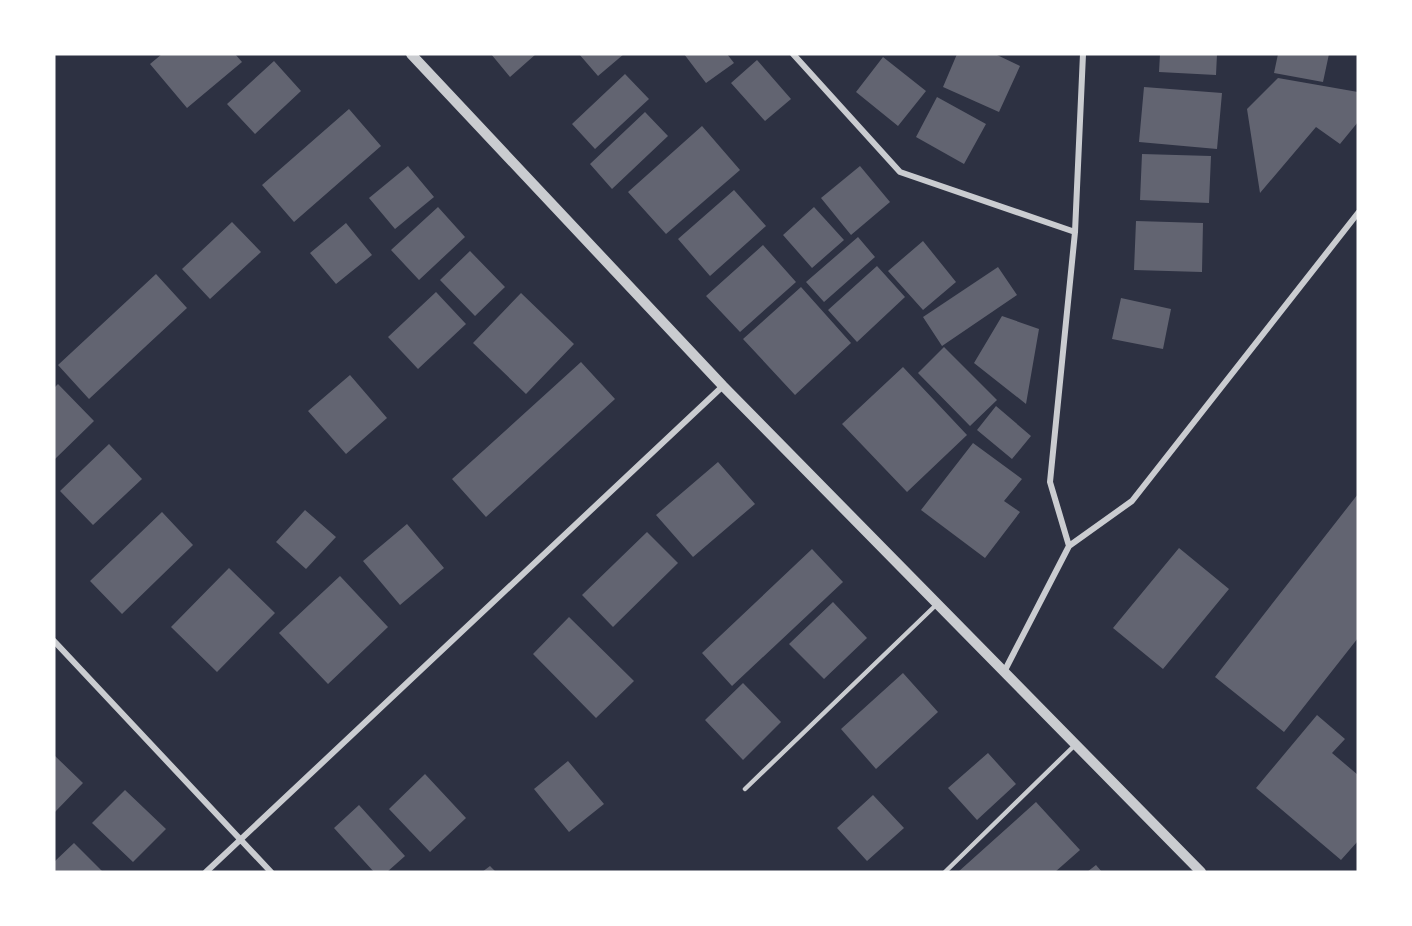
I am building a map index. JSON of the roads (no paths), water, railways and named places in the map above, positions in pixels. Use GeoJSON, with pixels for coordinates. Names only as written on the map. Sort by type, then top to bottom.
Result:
{"type":"FeatureCollection","features":[{"type":"Feature","properties":{"kind":"street"},"geometry":{"type":"LineString","coordinates":[[411,54],[723,386],[1201,872]]}},
{"type":"Feature","properties":{"kind":"street"},"geometry":{"type":"LineString","coordinates":[[793,54],[900,172],[1076,232]]}},
{"type":"Feature","properties":{"kind":"street"},"geometry":{"type":"LineString","coordinates":[[1069,546],[1050,482],[1076,232],[1083,54]]}},
{"type":"Feature","properties":{"kind":"street"},"geometry":{"type":"LineString","coordinates":[[1004,673],[1069,546],[1132,501],[1358,213]]}},
{"type":"Feature","properties":{"kind":"street"},"geometry":{"type":"LineString","coordinates":[[206,872],[723,386]]}},
{"type":"Feature","properties":{"kind":"street"},"geometry":{"type":"LineString","coordinates":[[54,641],[271,872]]}},
{"type":"Feature","properties":{"kind":"lane"},"geometry":{"type":"LineString","coordinates":[[745,789],[937,604]]}},
{"type":"Feature","properties":{"kind":"lane"},"geometry":{"type":"LineString","coordinates":[[945,872],[1075,745]]}}]}
